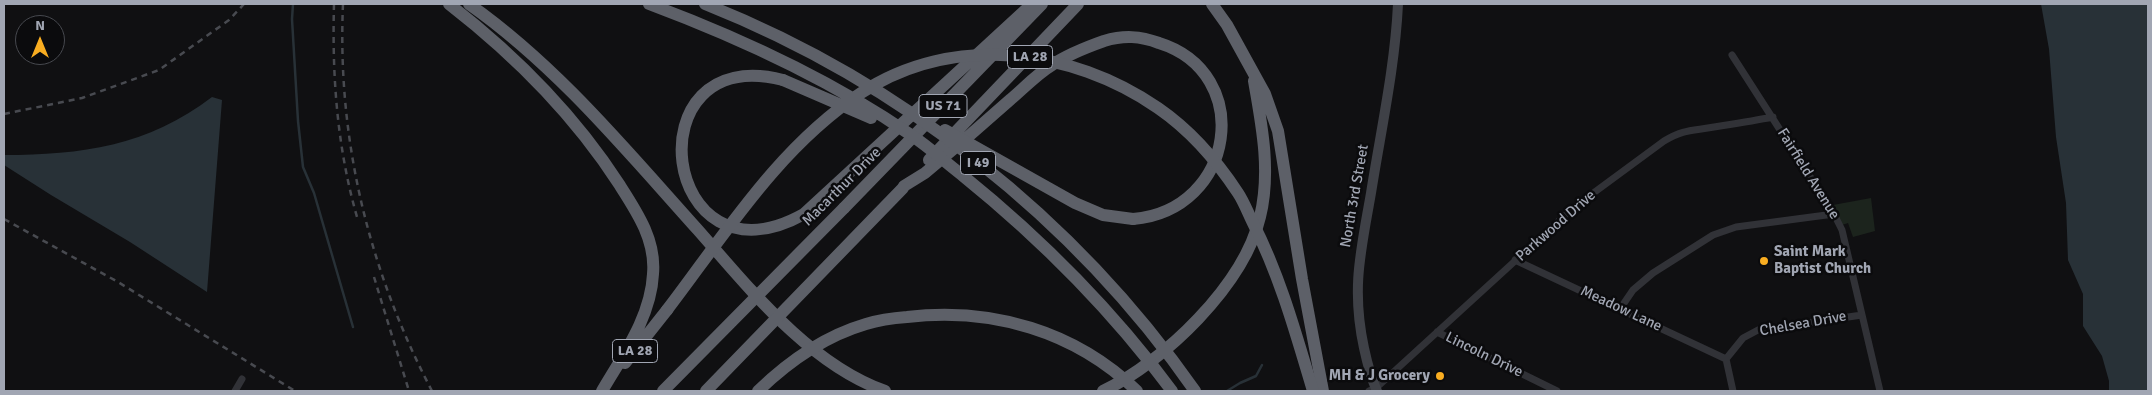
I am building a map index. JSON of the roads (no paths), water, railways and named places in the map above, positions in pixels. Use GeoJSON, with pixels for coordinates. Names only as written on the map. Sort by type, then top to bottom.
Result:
{"type":"FeatureCollection","features":[{"type":"Feature","properties":{"kind":"highway"},"geometry":{"type":"LineString","coordinates":[[449,4],[506,50],[535,77],[570,116],[607,164],[636,209],[648,236],[654,261],[652,289],[648,304],[639,326],[602,391]]}},
{"type":"Feature","properties":{"kind":"highway"},"geometry":{"type":"LineString","coordinates":[[469,4],[526,48],[564,85],[650,176],[742,279],[812,350],[851,376],[885,391]]}},
{"type":"Feature","properties":{"kind":"highway","name":"I 49"},"geometry":{"type":"LineString","coordinates":[[649,4],[783,60],[825,82],[912,136],[983,192],[1067,268],[1127,334],[1172,391]]}},
{"type":"Feature","properties":{"kind":"highway","name":"I 49"},"geometry":{"type":"LineString","coordinates":[[705,4],[790,41],[868,84],[916,115],[962,150],[1052,225],[1143,323],[1195,391]]}},
{"type":"Feature","properties":{"kind":"highway"},"geometry":{"type":"LineString","coordinates":[[912,136],[783,80],[758,75],[724,80],[710,89],[696,102],[683,129],[680,149],[686,181],[693,196],[703,209],[715,219],[733,227],[749,229],[770,228],[785,224],[804,214],[1032,4]]}},
{"type":"Feature","properties":{"kind":"highway","name":"Macarthur Drive"},"geometry":{"type":"LineString","coordinates":[[663,391],[1042,4]]}},
{"type":"Feature","properties":{"kind":"highway","name":"US 71"},"geometry":{"type":"LineString","coordinates":[[706,391],[1078,4]]}},
{"type":"Feature","properties":{"kind":"highway"},"geometry":{"type":"LineString","coordinates":[[1212,4],[1227,26],[1265,94],[1278,131],[1323,391]]}},
{"type":"Feature","properties":{"kind":"highway"},"geometry":{"type":"LineString","coordinates":[[904,187],[925,174],[1052,65],[1102,42],[1121,37],[1139,37],[1175,49],[1196,64],[1212,86],[1217,99],[1222,125],[1218,154],[1206,180],[1195,193],[1172,210],[1159,215],[1133,219],[1103,215],[1075,203],[967,141],[916,115]]}},
{"type":"Feature","properties":{"kind":"highway","name":"LA 28"},"geometry":{"type":"LineString","coordinates":[[602,391],[667,310],[761,185],[800,144],[833,114],[861,92],[892,76],[930,62],[995,53],[1049,61],[1089,71],[1118,84],[1159,108],[1203,147],[1239,194],[1265,247],[1280,284],[1313,391]]}},
{"type":"Feature","properties":{"kind":"highway"},"geometry":{"type":"LineString","coordinates":[[1103,391],[1131,375],[1161,354],[1188,329],[1224,287],[1248,249],[1260,218],[1265,170],[1262,118],[1253,71]]}},
{"type":"Feature","properties":{"kind":"highway"},"geometry":{"type":"LineString","coordinates":[[758,391],[796,360],[816,346],[839,334],[866,324],[893,318],[947,314],[973,314],[1000,318],[1025,325],[1055,337],[1097,358],[1118,373],[1137,391]]}},
{"type":"Feature","properties":{"kind":"main road","name":"North 3rd Street"},"geometry":{"type":"LineString","coordinates":[[1374,390],[1361,334],[1357,285],[1394,48],[1398,4]]}},
{"type":"Feature","properties":{"kind":"street","name":"Fairfield Avenue"},"geometry":{"type":"LineString","coordinates":[[1732,55],[1834,214],[1847,246],[1880,391]]}},
{"type":"Feature","properties":{"kind":"street","name":"Parkwood Drive"},"geometry":{"type":"LineString","coordinates":[[1374,390],[1573,208],[1645,154],[1677,134],[1692,129],[1709,128],[1773,117]]}},
{"type":"Feature","properties":{"kind":"street"},"geometry":{"type":"LineString","coordinates":[[1620,309],[1634,290],[1653,273],[1713,235],[1736,227],[1834,214]]}},
{"type":"Feature","properties":{"kind":"street","name":"Meadow Lane"},"geometry":{"type":"LineString","coordinates":[[1516,260],[1726,359]]}},
{"type":"Feature","properties":{"kind":"street","name":"Chelsea Drive"},"geometry":{"type":"LineString","coordinates":[[1726,359],[1743,338],[1758,330],[1862,315]]}},
{"type":"Feature","properties":{"kind":"street","name":"Lincoln Drive"},"geometry":{"type":"LineString","coordinates":[[1437,332],[1557,391]]}},
{"type":"Feature","properties":{"kind":"street"},"geometry":{"type":"LineString","coordinates":[[1726,359],[1733,391]]}},
{"type":"Feature","properties":{"kind":"street"},"geometry":{"type":"LineString","coordinates":[[235,391],[242,379]]}},
{"type":"Feature","properties":{"kind":"waterway"},"geometry":{"type":"LineString","coordinates":[[293,4],[292,19],[298,121],[303,167],[314,193],[353,327]]}},
{"type":"Feature","properties":{"kind":"waterway"},"geometry":{"type":"LineString","coordinates":[[1227,391],[1256,376],[1262,365]]}},
{"type":"Feature","properties":{"kind":"railway"},"geometry":{"type":"LineString","coordinates":[[4,114],[82,98],[159,70],[229,20],[244,4]]}},
{"type":"Feature","properties":{"kind":"railway"},"geometry":{"type":"LineString","coordinates":[[334,4],[334,58],[337,111],[340,138],[357,217]]}},
{"type":"Feature","properties":{"kind":"railway"},"geometry":{"type":"LineString","coordinates":[[343,4],[343,55],[346,105],[352,155],[362,204],[375,252],[391,299],[432,391]]}},
{"type":"Feature","properties":{"kind":"railway"},"geometry":{"type":"LineString","coordinates":[[4,219],[118,282],[295,391]]}},
{"type":"Feature","properties":{"kind":"railway"},"geometry":{"type":"LineString","coordinates":[[374,277],[409,391]]}},
{"type":"Feature","properties":{"kind":"place","name":"Saint Mark Baptist Church"},"geometry":{"type":"Point","coordinates":[1764,261]}},
{"type":"Feature","properties":{"kind":"place","name":"MH & J Grocery"},"geometry":{"type":"Point","coordinates":[1440,376]}}]}
